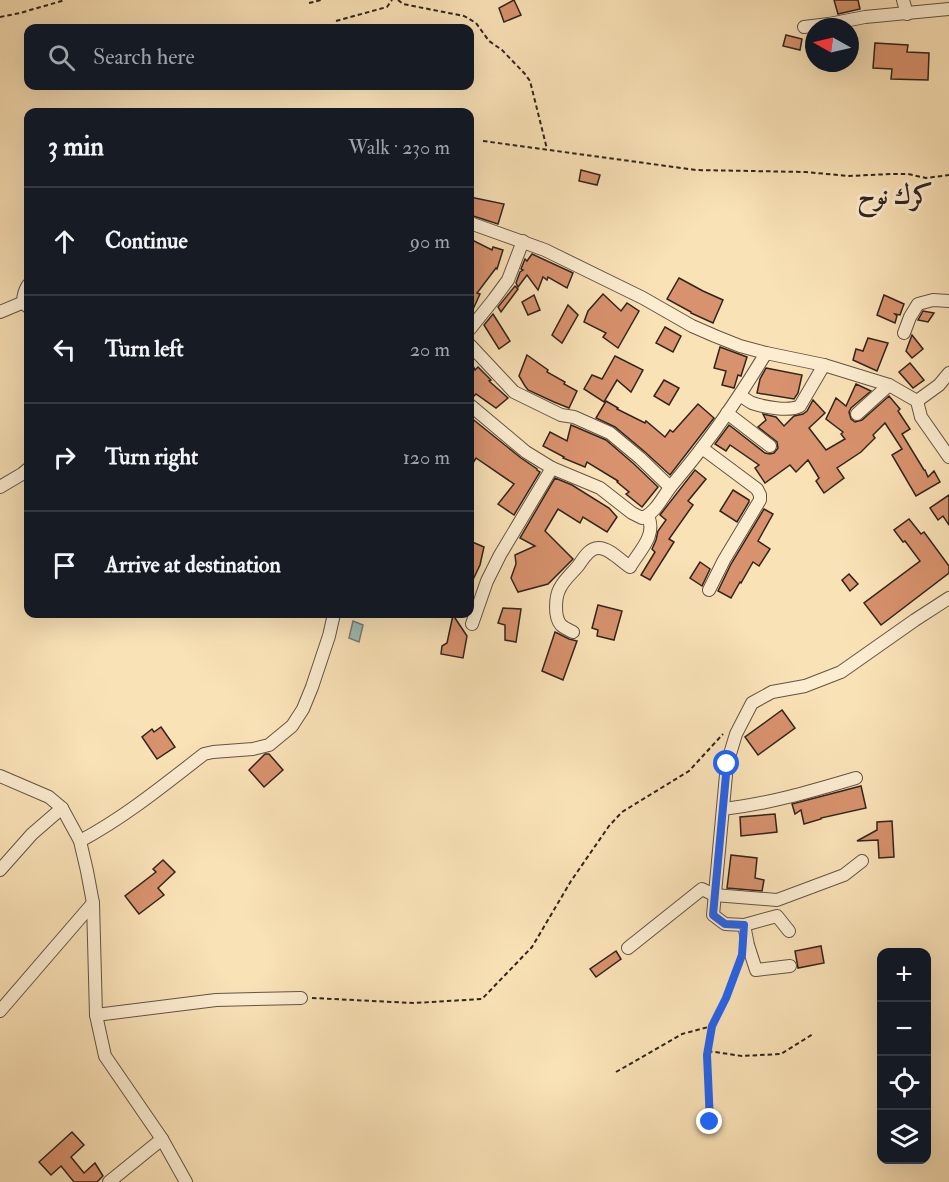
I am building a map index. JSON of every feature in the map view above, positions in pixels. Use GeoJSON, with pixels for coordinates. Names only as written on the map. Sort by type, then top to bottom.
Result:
{"type":"FeatureCollection","features":[{"type":"Feature","properties":{"kind":"street"},"geometry":{"type":"LineString","coordinates":[[903,0],[907,14]]}},
{"type":"Feature","properties":{"kind":"street"},"geometry":{"type":"LineString","coordinates":[[804,27],[865,17],[949,9]]}},
{"type":"Feature","properties":{"kind":"street"},"geometry":{"type":"LineString","coordinates":[[474,224],[545,250],[643,298],[692,326],[740,345],[824,365],[889,385],[917,401],[921,417],[949,457]]}},
{"type":"Feature","properties":{"kind":"street"},"geometry":{"type":"LineString","coordinates":[[474,324],[508,280],[523,242]]}},
{"type":"Feature","properties":{"kind":"street"},"geometry":{"type":"LineString","coordinates":[[904,333],[918,304],[933,300],[949,301]]}},
{"type":"Feature","properties":{"kind":"street"},"geometry":{"type":"LineString","coordinates":[[1,313],[24,306]]}},
{"type":"Feature","properties":{"kind":"street"},"geometry":{"type":"LineString","coordinates":[[474,349],[514,392],[561,415],[573,417],[610,434],[640,458],[670,487]]}},
{"type":"Feature","properties":{"kind":"street"},"geometry":{"type":"LineString","coordinates":[[474,408],[526,452],[552,468],[600,488],[642,519],[659,504],[702,448],[766,353]]}},
{"type":"Feature","properties":{"kind":"street"},"geometry":{"type":"LineString","coordinates":[[740,394],[750,402],[774,408],[794,409],[800,406],[824,365]]}},
{"type":"Feature","properties":{"kind":"street"},"geometry":{"type":"LineString","coordinates":[[917,401],[939,386],[949,373]]}},
{"type":"Feature","properties":{"kind":"street"},"geometry":{"type":"LineString","coordinates":[[857,414],[889,385]]}},
{"type":"Feature","properties":{"kind":"street"},"geometry":{"type":"LineString","coordinates":[[727,413],[770,446]]}},
{"type":"Feature","properties":{"kind":"street"},"geometry":{"type":"LineString","coordinates":[[702,448],[757,489],[760,495],[760,500],[709,590]]}},
{"type":"Feature","properties":{"kind":"street"},"geometry":{"type":"LineString","coordinates":[[472,624],[487,581],[500,555],[552,468]]}},
{"type":"Feature","properties":{"kind":"street"},"geometry":{"type":"LineString","coordinates":[[0,487],[24,472]]}},
{"type":"Feature","properties":{"kind":"street"},"geometry":{"type":"LineString","coordinates":[[573,632],[559,621],[556,609],[560,587],[592,549],[607,550],[630,567],[649,538],[651,527],[648,516]]}},
{"type":"Feature","properties":{"kind":"street"},"geometry":{"type":"LineString","coordinates":[[789,931],[777,916],[744,925],[725,924],[713,915],[727,764],[736,734],[752,703],[772,692],[805,686],[841,672],[949,598]]}},
{"type":"Feature","properties":{"kind":"street"},"geometry":{"type":"LineString","coordinates":[[80,841],[105,828],[140,804],[204,754],[253,749],[269,745],[277,740],[292,726],[303,710],[333,618]]}},
{"type":"Feature","properties":{"kind":"street"},"geometry":{"type":"LineString","coordinates":[[0,776],[49,797],[62,808],[80,841],[93,903],[96,1015],[105,1056],[162,1139],[186,1182]]}},
{"type":"Feature","properties":{"kind":"street"},"geometry":{"type":"LineString","coordinates":[[723,809],[752,806],[801,795],[856,778]]}},
{"type":"Feature","properties":{"kind":"street"},"geometry":{"type":"LineString","coordinates":[[0,870],[32,834],[62,808]]}},
{"type":"Feature","properties":{"kind":"street"},"geometry":{"type":"LineString","coordinates":[[628,948],[702,889],[714,895],[777,900],[844,875],[862,861]]}},
{"type":"Feature","properties":{"kind":"street"},"geometry":{"type":"LineString","coordinates":[[0,1011],[93,903]]}},
{"type":"Feature","properties":{"kind":"street"},"geometry":{"type":"LineString","coordinates":[[744,925],[756,970],[790,966]]}},
{"type":"Feature","properties":{"kind":"street"},"geometry":{"type":"LineString","coordinates":[[96,1015],[216,1000],[301,998]]}},
{"type":"Feature","properties":{"kind":"street"},"geometry":{"type":"LineString","coordinates":[[109,1182],[162,1139]]}},
{"type":"Feature","properties":{"kind":"path"},"geometry":{"type":"LineString","coordinates":[[0,17],[66,0]]}},
{"type":"Feature","properties":{"kind":"path"},"geometry":{"type":"LineString","coordinates":[[309,3],[321,0]]}},
{"type":"Feature","properties":{"kind":"path"},"geometry":{"type":"LineString","coordinates":[[336,21],[387,7],[392,0]]}},
{"type":"Feature","properties":{"kind":"path"},"geometry":{"type":"LineString","coordinates":[[398,0],[403,4],[464,16],[476,23],[489,41],[502,50],[530,81],[547,149]]}},
{"type":"Feature","properties":{"kind":"path"},"geometry":{"type":"LineString","coordinates":[[483,141],[696,170],[806,172],[848,176],[908,174],[926,178],[949,175]]}},
{"type":"Feature","properties":{"kind":"path"},"geometry":{"type":"LineString","coordinates":[[301,998],[414,1003],[482,999],[532,947],[571,881],[609,826],[622,812],[688,771],[727,730]]}},
{"type":"Feature","properties":{"kind":"path"},"geometry":{"type":"LineString","coordinates":[[710,1122],[708,1051],[712,1026],[726,998],[742,955]]}},
{"type":"Feature","properties":{"kind":"path"},"geometry":{"type":"LineString","coordinates":[[616,1072],[681,1034],[712,1026]]}},
{"type":"Feature","properties":{"kind":"path"},"geometry":{"type":"LineString","coordinates":[[708,1051],[742,1056],[781,1054],[813,1034]]}},
{"type":"Feature","properties":{"kind":"water"},"geometry":{"type":"Polygon","coordinates":[[[353,621],[363,625],[359,642],[349,638],[353,621]]]}},
{"type":"Feature","properties":{"kind":"building"},"geometry":{"type":"Polygon","coordinates":[[[514,0],[521,15],[504,22],[499,8],[514,0]]]}},
{"type":"Feature","properties":{"kind":"building"},"geometry":{"type":"Polygon","coordinates":[[[834,0],[858,0],[860,9],[838,14],[834,0]]]}},
{"type":"Feature","properties":{"kind":"building"},"geometry":{"type":"Polygon","coordinates":[[[786,35],[802,39],[800,50],[783,46],[786,35]]]}},
{"type":"Feature","properties":{"kind":"building"},"geometry":{"type":"Polygon","coordinates":[[[875,43],[908,45],[907,52],[929,53],[928,80],[891,79],[892,69],[873,68],[875,43]]]}},
{"type":"Feature","properties":{"kind":"building"},"geometry":{"type":"Polygon","coordinates":[[[581,170],[600,175],[597,185],[579,181],[581,170]]]}},
{"type":"Feature","properties":{"kind":"building"},"geometry":{"type":"Polygon","coordinates":[[[474,198],[504,204],[498,224],[474,216],[474,198]]]}},
{"type":"Feature","properties":{"kind":"building"},"geometry":{"type":"Polygon","coordinates":[[[474,241],[492,250],[493,247],[503,250],[497,269],[477,293],[480,294],[474,307],[474,241]]]}},
{"type":"Feature","properties":{"kind":"building"},"geometry":{"type":"Polygon","coordinates":[[[532,254],[573,273],[567,288],[548,277],[547,280],[543,277],[538,290],[527,275],[518,287],[516,283],[523,270],[521,269],[525,259],[527,261],[532,254]]]}},
{"type":"Feature","properties":{"kind":"building"},"geometry":{"type":"Polygon","coordinates":[[[679,278],[723,300],[713,323],[667,299],[679,278]]]}},
{"type":"Feature","properties":{"kind":"building"},"geometry":{"type":"Polygon","coordinates":[[[515,286],[518,289],[501,312],[498,307],[515,286]]]}},
{"type":"Feature","properties":{"kind":"building"},"geometry":{"type":"Polygon","coordinates":[[[603,294],[621,311],[627,303],[639,311],[618,348],[603,337],[606,333],[584,322],[588,311],[603,294]]]}},
{"type":"Feature","properties":{"kind":"building"},"geometry":{"type":"Polygon","coordinates":[[[534,295],[540,310],[528,315],[522,302],[534,295]]]}},
{"type":"Feature","properties":{"kind":"building"},"geometry":{"type":"Polygon","coordinates":[[[884,295],[904,304],[900,315],[895,314],[897,316],[895,323],[877,315],[884,295]]]}},
{"type":"Feature","properties":{"kind":"building"},"geometry":{"type":"Polygon","coordinates":[[[568,305],[578,315],[562,343],[552,335],[568,305]]]}},
{"type":"Feature","properties":{"kind":"building"},"geometry":{"type":"Polygon","coordinates":[[[923,311],[934,313],[928,322],[918,320],[923,311]]]}},
{"type":"Feature","properties":{"kind":"building"},"geometry":{"type":"Polygon","coordinates":[[[493,314],[510,341],[499,349],[484,325],[493,314]]]}},
{"type":"Feature","properties":{"kind":"building"},"geometry":{"type":"Polygon","coordinates":[[[665,327],[681,336],[673,352],[656,343],[665,327]]]}},
{"type":"Feature","properties":{"kind":"building"},"geometry":{"type":"Polygon","coordinates":[[[912,335],[923,349],[912,358],[906,351],[912,335]]]}},
{"type":"Feature","properties":{"kind":"building"},"geometry":{"type":"Polygon","coordinates":[[[868,338],[888,343],[877,371],[853,360],[856,349],[863,351],[868,338]]]}},
{"type":"Feature","properties":{"kind":"building"},"geometry":{"type":"Polygon","coordinates":[[[720,347],[747,357],[741,376],[738,375],[734,388],[722,385],[726,371],[714,368],[720,347]]]}},
{"type":"Feature","properties":{"kind":"building"},"geometry":{"type":"Polygon","coordinates":[[[527,355],[548,370],[547,372],[577,391],[569,408],[528,390],[519,376],[527,355]]]}},
{"type":"Feature","properties":{"kind":"building"},"geometry":{"type":"Polygon","coordinates":[[[615,356],[643,370],[631,392],[617,380],[604,402],[584,389],[592,375],[602,379],[615,356]]]}},
{"type":"Feature","properties":{"kind":"building"},"geometry":{"type":"Polygon","coordinates":[[[910,363],[924,380],[913,388],[899,372],[910,363]]]}},
{"type":"Feature","properties":{"kind":"building"},"geometry":{"type":"Polygon","coordinates":[[[478,367],[491,380],[489,381],[508,398],[496,408],[476,394],[474,396],[474,368],[475,370],[478,367]]]}},
{"type":"Feature","properties":{"kind":"building"},"geometry":{"type":"Polygon","coordinates":[[[766,368],[802,375],[798,393],[794,399],[757,393],[760,379],[766,368]]]}},
{"type":"Feature","properties":{"kind":"building"},"geometry":{"type":"Polygon","coordinates":[[[664,380],[679,388],[669,405],[654,396],[664,380]]]}},
{"type":"Feature","properties":{"kind":"building"},"geometry":{"type":"Polygon","coordinates":[[[856,384],[871,391],[851,408],[849,412],[851,419],[855,422],[862,420],[889,396],[900,409],[898,411],[910,429],[902,434],[928,477],[934,471],[940,482],[916,496],[892,455],[902,449],[885,423],[873,435],[875,438],[861,452],[837,468],[844,478],[824,493],[816,481],[819,478],[808,460],[796,472],[790,465],[765,483],[755,468],[759,465],[730,445],[726,451],[715,444],[729,425],[765,453],[774,453],[778,448],[777,442],[758,427],[766,420],[763,414],[776,417],[784,426],[794,416],[807,411],[813,400],[825,413],[809,428],[826,450],[845,439],[841,434],[843,432],[826,419],[836,398],[846,406],[856,384]]]}},
{"type":"Feature","properties":{"kind":"building"},"geometry":{"type":"Polygon","coordinates":[[[606,401],[645,423],[646,421],[665,437],[670,430],[673,432],[698,404],[714,418],[670,475],[615,427],[596,418],[606,401]]]}},
{"type":"Feature","properties":{"kind":"building"},"geometry":{"type":"Polygon","coordinates":[[[474,420],[540,472],[514,515],[498,504],[514,484],[476,458],[474,461],[474,420]]]}},
{"type":"Feature","properties":{"kind":"building"},"geometry":{"type":"Polygon","coordinates":[[[571,425],[606,440],[658,487],[642,507],[626,494],[629,492],[618,481],[587,462],[585,467],[543,446],[550,432],[567,441],[571,425]]]}},
{"type":"Feature","properties":{"kind":"building"},"geometry":{"type":"Polygon","coordinates":[[[695,470],[706,479],[688,501],[693,505],[669,539],[674,542],[650,580],[641,575],[655,552],[652,549],[658,531],[666,520],[660,515],[695,470]]]}},
{"type":"Feature","properties":{"kind":"building"},"geometry":{"type":"Polygon","coordinates":[[[555,478],[572,485],[609,508],[617,517],[607,532],[583,517],[580,523],[558,509],[545,531],[573,559],[548,584],[518,592],[511,578],[516,564],[515,555],[535,546],[520,538],[555,478]]]}},
{"type":"Feature","properties":{"kind":"building"},"geometry":{"type":"Polygon","coordinates":[[[733,490],[749,500],[737,522],[720,511],[733,490]]]}},
{"type":"Feature","properties":{"kind":"building"},"geometry":{"type":"Polygon","coordinates":[[[949,495],[949,525],[943,516],[938,520],[930,508],[949,495]]]}},
{"type":"Feature","properties":{"kind":"building"},"geometry":{"type":"Polygon","coordinates":[[[764,509],[773,514],[758,541],[770,549],[759,566],[753,562],[731,598],[718,591],[731,564],[764,509]]]}},
{"type":"Feature","properties":{"kind":"building"},"geometry":{"type":"Polygon","coordinates":[[[909,519],[921,534],[924,532],[949,566],[949,573],[881,625],[864,603],[920,561],[894,530],[909,519]]]}},
{"type":"Feature","properties":{"kind":"building"},"geometry":{"type":"Polygon","coordinates":[[[474,543],[484,547],[474,578],[474,543]]]}},
{"type":"Feature","properties":{"kind":"building"},"geometry":{"type":"Polygon","coordinates":[[[700,562],[710,569],[702,586],[690,578],[700,562]]]}},
{"type":"Feature","properties":{"kind":"building"},"geometry":{"type":"Polygon","coordinates":[[[849,574],[858,584],[850,591],[842,580],[849,574]]]}},
{"type":"Feature","properties":{"kind":"building"},"geometry":{"type":"Polygon","coordinates":[[[598,605],[622,611],[614,640],[597,636],[598,630],[592,628],[598,605]]]}},
{"type":"Feature","properties":{"kind":"building"},"geometry":{"type":"Polygon","coordinates":[[[503,608],[521,609],[516,642],[505,640],[505,625],[498,623],[503,608]]]}},
{"type":"Feature","properties":{"kind":"building"},"geometry":{"type":"Polygon","coordinates":[[[452,618],[455,618],[467,636],[463,658],[441,654],[442,646],[447,643],[452,618]]]}},
{"type":"Feature","properties":{"kind":"building"},"geometry":{"type":"Polygon","coordinates":[[[555,632],[577,641],[563,680],[542,671],[555,632]]]}},
{"type":"Feature","properties":{"kind":"building"},"geometry":{"type":"Polygon","coordinates":[[[782,710],[795,728],[758,755],[745,737],[782,710]]]}},
{"type":"Feature","properties":{"kind":"building"},"geometry":{"type":"Polygon","coordinates":[[[161,727],[175,747],[157,759],[142,737],[152,729],[154,732],[161,727]]]}},
{"type":"Feature","properties":{"kind":"building"},"geometry":{"type":"Polygon","coordinates":[[[265,754],[269,754],[283,770],[264,787],[249,770],[265,754]]]}},
{"type":"Feature","properties":{"kind":"building"},"geometry":{"type":"Polygon","coordinates":[[[861,786],[866,808],[804,824],[801,810],[795,814],[792,804],[861,786]]]}},
{"type":"Feature","properties":{"kind":"building"},"geometry":{"type":"Polygon","coordinates":[[[775,814],[777,832],[741,836],[740,817],[775,814]]]}},
{"type":"Feature","properties":{"kind":"building"},"geometry":{"type":"Polygon","coordinates":[[[892,821],[894,857],[879,858],[878,840],[857,841],[877,830],[877,822],[892,821]]]}},
{"type":"Feature","properties":{"kind":"building"},"geometry":{"type":"Polygon","coordinates":[[[731,855],[757,858],[755,878],[764,880],[762,891],[727,888],[731,855]]]}},
{"type":"Feature","properties":{"kind":"building"},"geometry":{"type":"Polygon","coordinates":[[[163,860],[175,872],[158,888],[164,895],[139,914],[125,896],[156,872],[153,869],[163,860]]]}},
{"type":"Feature","properties":{"kind":"building"},"geometry":{"type":"Polygon","coordinates":[[[821,946],[824,963],[798,968],[795,951],[821,946]]]}},
{"type":"Feature","properties":{"kind":"building"},"geometry":{"type":"Polygon","coordinates":[[[616,951],[621,959],[596,977],[590,969],[616,951]]]}},
{"type":"Feature","properties":{"kind":"building"},"geometry":{"type":"Polygon","coordinates":[[[72,1132],[84,1145],[71,1157],[84,1173],[95,1163],[103,1176],[97,1182],[74,1182],[61,1166],[51,1175],[39,1162],[72,1132]]]}},
{"type":"Feature","properties":{"kind":"district","name":"كرك نوح"},"geometry":{"type":"Point","coordinates":[895,196]}},
{"type":"Feature","properties":{"kind":"route"},"geometry":{"type":"LineString","coordinates":[[710,1122],[707,1055],[712,1026],[726,998],[742,955],[744,925],[725,924],[713,915],[727,764]]}}]}
